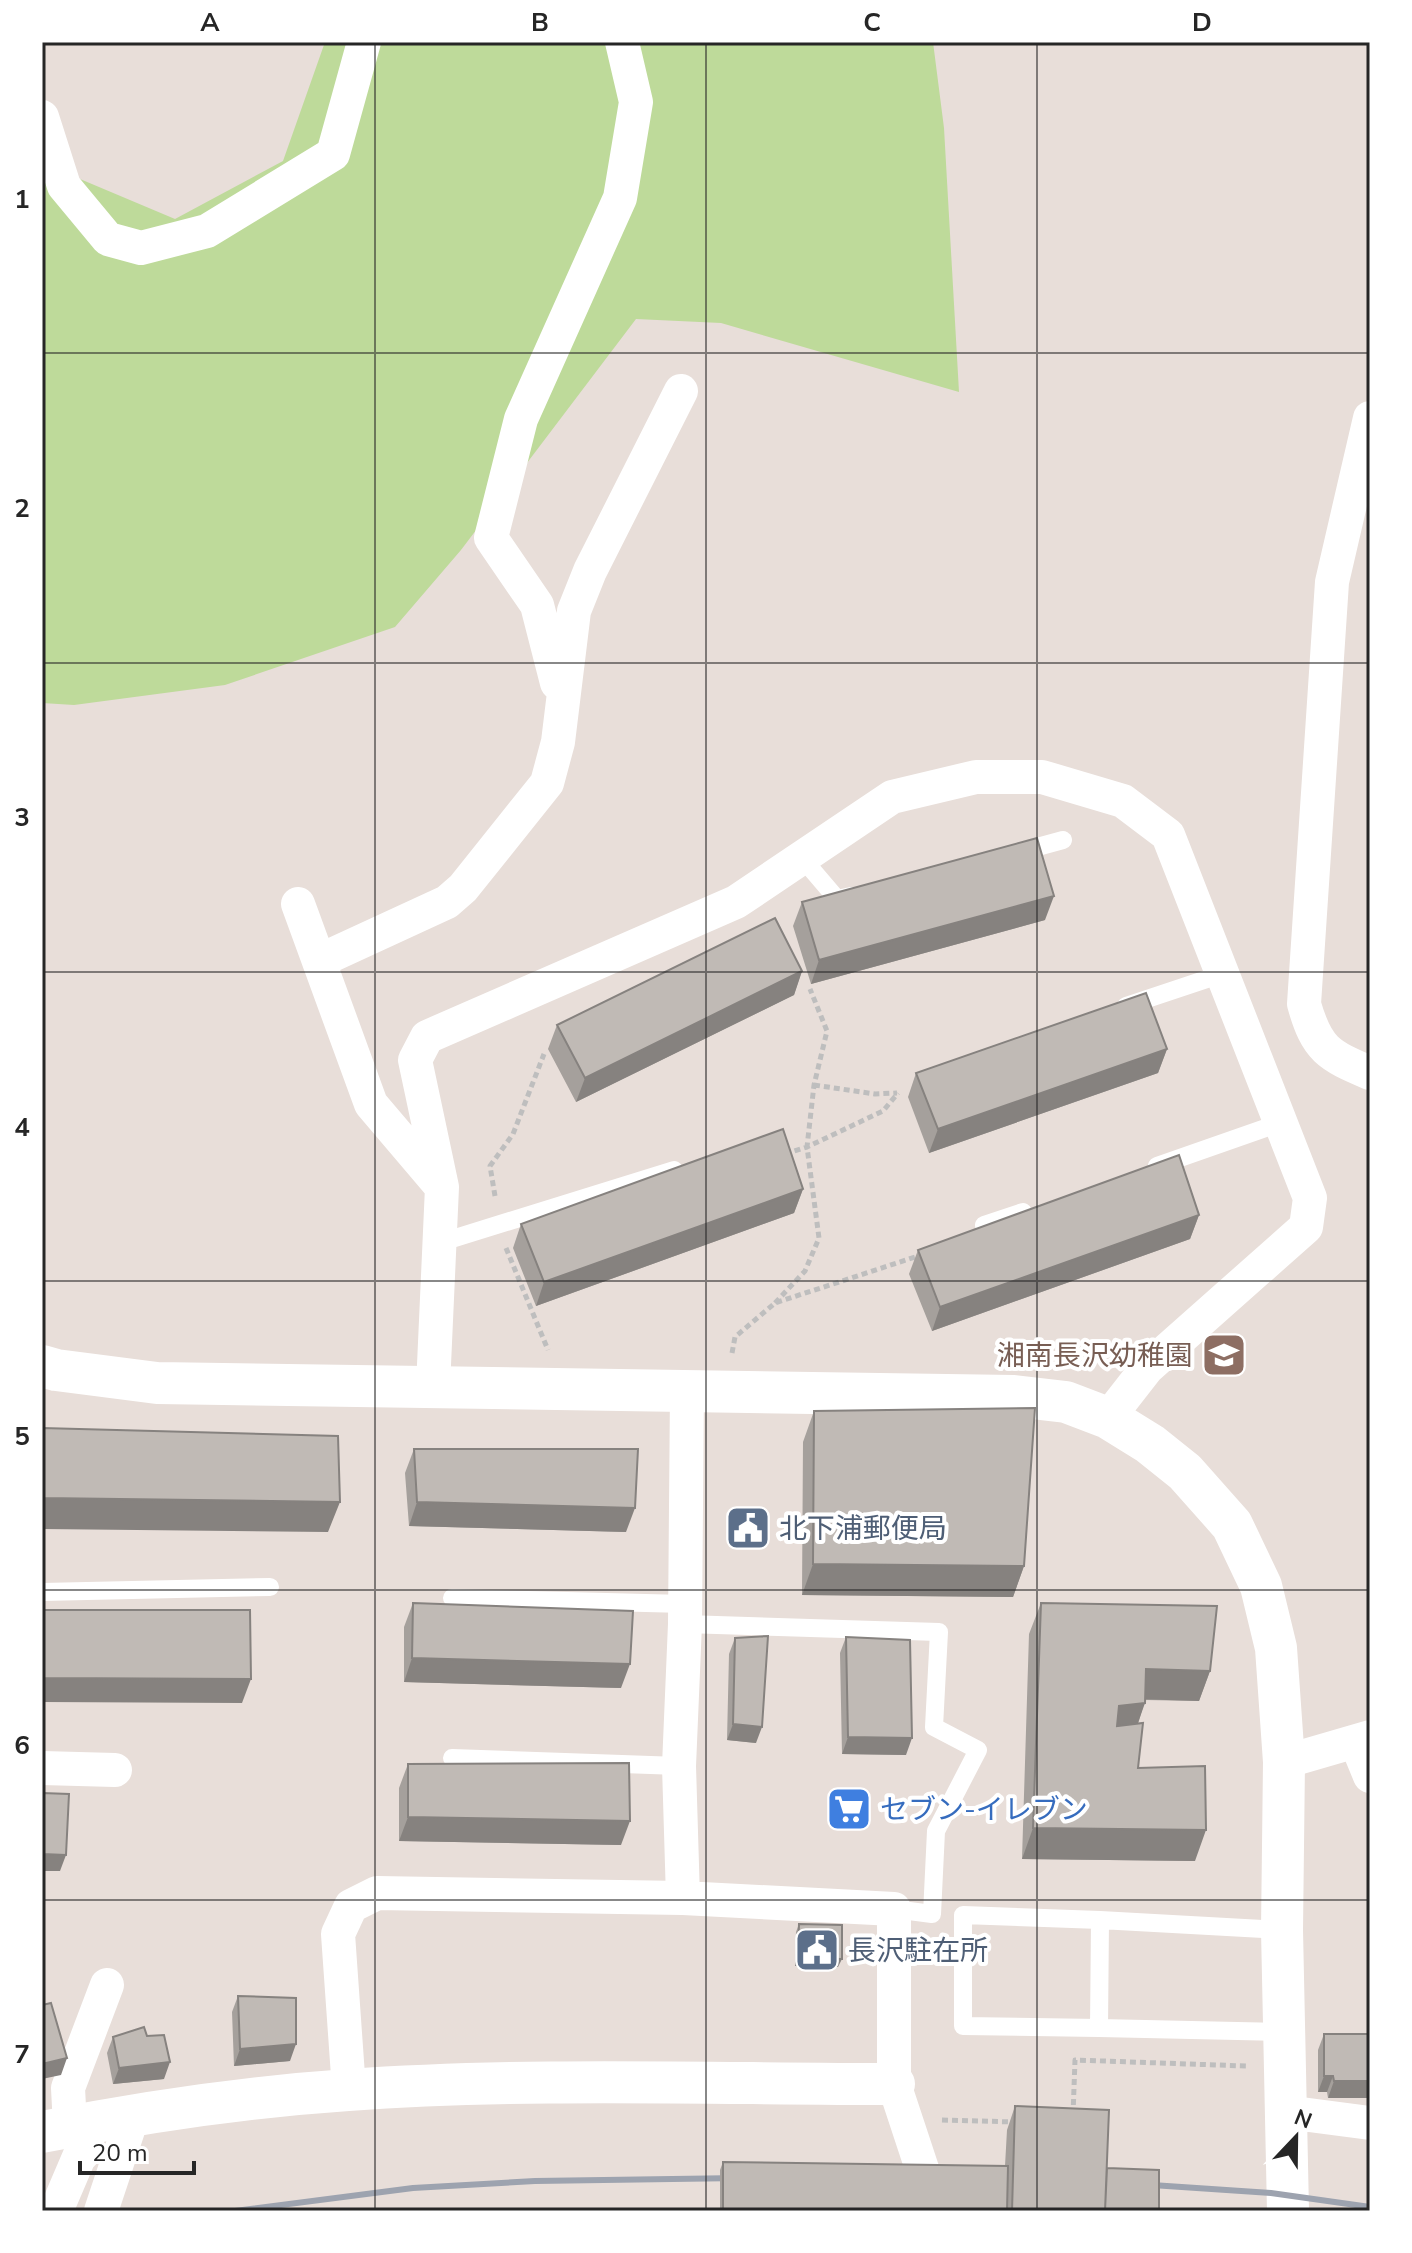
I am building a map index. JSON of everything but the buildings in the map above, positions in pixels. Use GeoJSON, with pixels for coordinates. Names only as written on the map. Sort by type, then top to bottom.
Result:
{"type":"FeatureCollection","features":[{"type":"Feature","properties":{"kind":"street"},"geometry":{"type":"LineString","coordinates":[[42,117],[64,186],[108,239],[141,248],[207,231],[333,154],[364,42]]}},
{"type":"Feature","properties":{"kind":"street"},"geometry":{"type":"LineString","coordinates":[[562,703],[537,605],[491,538],[521,419],[620,198],[636,102],[622,42]]}},
{"type":"Feature","properties":{"kind":"street"},"geometry":{"type":"LineString","coordinates":[[319,961],[447,902],[463,888],[547,783],[558,742],[574,611],[590,571],[681,391]]}},
{"type":"Feature","properties":{"kind":"street"},"geometry":{"type":"LineString","coordinates":[[1370,418],[1332,582],[1304,1004],[1311,1029],[1333,1057],[1370,1073]]}},
{"type":"Feature","properties":{"kind":"street"},"geometry":{"type":"LineString","coordinates":[[433,1387],[442,1187],[415,1060],[427,1037],[736,902],[892,797],[976,777],[1042,777],[1123,801],[1168,835],[1310,1198],[1306,1227],[1147,1368],[1108,1418]]}},
{"type":"Feature","properties":{"kind":"street"},"geometry":{"type":"LineString","coordinates":[[298,904],[371,1104],[442,1187]]}},
{"type":"Feature","properties":{"kind":"street"},"geometry":{"type":"LineString","coordinates":[[42,1366],[157,1383],[1014,1396],[1066,1402],[1108,1418],[1150,1444],[1185,1472],[1232,1525],[1261,1586],[1276,1648],[1284,1762],[1282,1930],[1288,2211]]}},
{"type":"Feature","properties":{"kind":"street"},"geometry":{"type":"LineString","coordinates":[[683,1898],[679,1766],[685,1614],[687,1390]]}},
{"type":"Feature","properties":{"kind":"street"},"geometry":{"type":"LineString","coordinates":[[1284,1762],[1363,1740],[1370,1776]]}},
{"type":"Feature","properties":{"kind":"street"},"geometry":{"type":"LineString","coordinates":[[42,1768],[115,1770]]}},
{"type":"Feature","properties":{"kind":"street"},"geometry":{"type":"LineString","coordinates":[[349,2090],[338,1934],[351,1906],[377,1893],[683,1898],[894,1909],[894,2084],[936,2211]]}},
{"type":"Feature","properties":{"kind":"street"},"geometry":{"type":"LineString","coordinates":[[101,2211],[85,2124],[68,2088],[107,1985]]}},
{"type":"Feature","properties":{"kind":"street"},"geometry":{"type":"LineString","coordinates":[[85,2124],[229,2100],[349,2090],[588,2083],[894,2084]]}},
{"type":"Feature","properties":{"kind":"street"},"geometry":{"type":"LineString","coordinates":[[1286,2112],[1370,2123]]}},
{"type":"Feature","properties":{"kind":"street"},"geometry":{"type":"LineString","coordinates":[[56,2211],[85,2124]]}},
{"type":"Feature","properties":{"kind":"lane"},"geometry":{"type":"LineString","coordinates":[[1002,856],[1063,840]]}},
{"type":"Feature","properties":{"kind":"lane"},"geometry":{"type":"LineString","coordinates":[[802,858],[837,899],[867,892]]}},
{"type":"Feature","properties":{"kind":"lane"},"geometry":{"type":"LineString","coordinates":[[1105,1013],[1222,974]]}},
{"type":"Feature","properties":{"kind":"lane"},"geometry":{"type":"LineString","coordinates":[[1132,1174],[1280,1123]]}},
{"type":"Feature","properties":{"kind":"lane"},"geometry":{"type":"LineString","coordinates":[[439,1243],[694,1164]]}},
{"type":"Feature","properties":{"kind":"lane"},"geometry":{"type":"LineString","coordinates":[[984,1225],[1044,1205]]}},
{"type":"Feature","properties":{"kind":"lane"},"geometry":{"type":"LineString","coordinates":[[42,1592],[270,1587]]}},
{"type":"Feature","properties":{"kind":"lane"},"geometry":{"type":"LineString","coordinates":[[452,1598],[939,1632],[934,1727],[978,1750],[936,1831],[932,1914],[894,1909]]}},
{"type":"Feature","properties":{"kind":"lane"},"geometry":{"type":"LineString","coordinates":[[452,1758],[679,1766]]}},
{"type":"Feature","properties":{"kind":"lane"},"geometry":{"type":"LineString","coordinates":[[1282,1930],[963,1915],[963,2026],[1286,2032]]}},
{"type":"Feature","properties":{"kind":"lane"},"geometry":{"type":"LineString","coordinates":[[1099,2028],[1100,1920]]}},
{"type":"Feature","properties":{"kind":"path"},"geometry":{"type":"LineString","coordinates":[[728,1390],[735,1337],[775,1303],[805,1271],[819,1238],[807,1147],[814,1085],[827,1031],[810,989]]}},
{"type":"Feature","properties":{"kind":"path"},"geometry":{"type":"LineString","coordinates":[[781,1155],[807,1147],[883,1111],[898,1093],[875,1094],[814,1085]]}},
{"type":"Feature","properties":{"kind":"path"},"geometry":{"type":"LineString","coordinates":[[775,1303],[926,1254]]}},
{"type":"Feature","properties":{"kind":"path"},"geometry":{"type":"LineString","coordinates":[[1073,2121],[1075,2060],[1257,2066]]}},
{"type":"Feature","properties":{"kind":"path"},"geometry":{"type":"LineString","coordinates":[[938,2110],[946,2135]]}},
{"type":"Feature","properties":{"kind":"path"},"geometry":{"type":"LineString","coordinates":[[942,2120],[1020,2122]]}},
{"type":"Feature","properties":{"kind":"green space"},"geometry":{"type":"Polygon","coordinates":[[[325,42],[933,42],[944,128],[959,392],[721,323],[636,319],[461,550],[395,627],[225,685],[74,705],[42,703],[42,163],[175,219],[283,161],[325,42]]]}},
{"type":"Feature","properties":{"kind":"railway"},"geometry":{"type":"LineString","coordinates":[[235,2211],[413,2188],[535,2181],[741,2178]]}},
{"type":"Feature","properties":{"kind":"railway"},"geometry":{"type":"LineString","coordinates":[[1137,2184],[1271,2193],[1370,2207]]}},
{"type":"Feature","properties":{"kind":"place","name":"湘南長沢幼稚園"},"geometry":{"type":"Point","coordinates":[1224,1355]}},
{"type":"Feature","properties":{"kind":"place","name":"北下浦郵便局"},"geometry":{"type":"Point","coordinates":[748,1528]}},
{"type":"Feature","properties":{"kind":"place","name":"セブン-イレブン"},"geometry":{"type":"Point","coordinates":[849,1809]}},
{"type":"Feature","properties":{"kind":"place","name":"長沢駐在所"},"geometry":{"type":"Point","coordinates":[817,1950]}}]}
